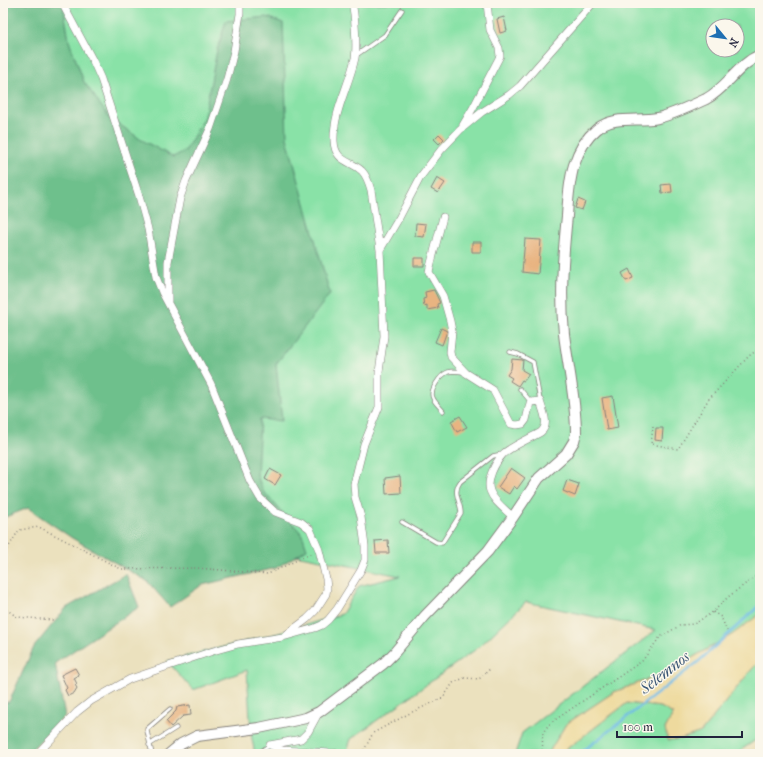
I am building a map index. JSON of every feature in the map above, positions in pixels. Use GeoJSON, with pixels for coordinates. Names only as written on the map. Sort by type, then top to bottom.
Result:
{"type":"FeatureCollection","features":[{"type":"Feature","properties":{"kind":"main road"},"geometry":{"type":"LineString","coordinates":[[169,754],[181,744],[197,736],[259,728],[306,718],[319,712],[383,664],[429,611],[488,551],[539,478],[566,454],[574,441],[576,433],[564,333],[562,262],[569,186],[579,152],[592,134],[607,123],[618,120],[649,119],[666,116],[707,99],[739,69],[760,55]]}},
{"type":"Feature","properties":{"kind":"street"},"geometry":{"type":"LineString","coordinates":[[62,3],[93,61],[101,80],[148,230],[156,277],[168,304],[211,384],[250,481],[260,498],[275,512],[306,525],[310,529],[319,550],[326,579],[326,594],[320,604],[307,619],[283,637]]}},
{"type":"Feature","properties":{"kind":"street"},"geometry":{"type":"LineString","coordinates":[[168,304],[168,262],[180,198],[210,128],[227,79],[236,44],[240,3]]}},
{"type":"Feature","properties":{"kind":"street"},"geometry":{"type":"LineString","coordinates":[[37,754],[78,712],[91,701],[130,679],[213,651],[238,644],[283,637],[322,625],[337,609],[361,570],[365,560],[365,546],[362,524],[355,498],[354,484],[364,444],[379,407],[379,372],[384,336],[380,250],[371,190],[368,180],[362,171],[338,155],[334,141],[339,106],[356,56],[355,20],[352,3]]}},
{"type":"Feature","properties":{"kind":"street"},"geometry":{"type":"LineString","coordinates":[[460,130],[500,56],[499,48],[490,30],[487,3]]}},
{"type":"Feature","properties":{"kind":"street"},"geometry":{"type":"LineString","coordinates":[[380,250],[422,176],[441,150],[460,130],[482,112],[509,95],[520,86],[593,3]]}},
{"type":"Feature","properties":{"kind":"street"},"geometry":{"type":"LineString","coordinates":[[444,217],[430,267],[430,272],[443,296],[450,321],[452,331],[451,357],[466,373],[493,390],[512,424],[523,424],[525,422],[531,402],[540,402],[546,421],[544,430],[503,454],[490,474],[490,491],[496,500],[513,517]]}},
{"type":"Feature","properties":{"kind":"street"},"geometry":{"type":"LineString","coordinates":[[270,745],[301,739],[308,732],[319,712]]}},
{"type":"Feature","properties":{"kind":"street"},"geometry":{"type":"LineString","coordinates":[[270,745],[282,750],[345,754]]}},
{"type":"Feature","properties":{"kind":"lane"},"geometry":{"type":"LineString","coordinates":[[356,56],[386,35],[402,10]]}},
{"type":"Feature","properties":{"kind":"lane"},"geometry":{"type":"LineString","coordinates":[[510,352],[518,354],[533,362],[540,402]]}},
{"type":"Feature","properties":{"kind":"lane"},"geometry":{"type":"LineString","coordinates":[[443,411],[433,398],[432,394],[440,378],[449,371],[466,373]]}},
{"type":"Feature","properties":{"kind":"lane"},"geometry":{"type":"LineString","coordinates":[[520,389],[531,402]]}},
{"type":"Feature","properties":{"kind":"lane"},"geometry":{"type":"LineString","coordinates":[[402,522],[436,542],[442,543],[461,513],[456,493],[457,486],[493,456],[503,454]]}},
{"type":"Feature","properties":{"kind":"lane"},"geometry":{"type":"LineString","coordinates":[[152,754],[147,729],[170,709]]}},
{"type":"Feature","properties":{"kind":"lane"},"geometry":{"type":"LineString","coordinates":[[149,744],[176,728]]}},
{"type":"Feature","properties":{"kind":"lane"},"geometry":{"type":"LineString","coordinates":[[257,754],[270,745]]}},
{"type":"Feature","properties":{"kind":"path"},"geometry":{"type":"LineString","coordinates":[[653,426],[651,444],[678,449],[708,400],[749,356],[760,348]]}},
{"type":"Feature","properties":{"kind":"path"},"geometry":{"type":"LineString","coordinates":[[3,556],[19,530],[38,527],[121,569],[197,568],[268,574],[319,550]]}},
{"type":"Feature","properties":{"kind":"path"},"geometry":{"type":"LineString","coordinates":[[541,754],[543,749],[542,740],[545,728],[642,661],[660,637],[681,624],[694,624],[713,612],[728,597],[760,573]]}},
{"type":"Feature","properties":{"kind":"path"},"geometry":{"type":"LineString","coordinates":[[3,608],[17,617],[53,620]]}},
{"type":"Feature","properties":{"kind":"path"},"geometry":{"type":"LineString","coordinates":[[713,612],[721,617],[727,631]]}},
{"type":"Feature","properties":{"kind":"path"},"geometry":{"type":"LineString","coordinates":[[362,754],[373,733],[410,713],[443,698],[453,683],[464,678],[478,679],[491,668]]}},
{"type":"Feature","properties":{"kind":"green space"},"geometry":{"type":"Polygon","coordinates":[[[3,3],[760,3],[760,649],[719,642],[668,672],[614,692],[566,724],[548,754],[515,754],[522,733],[656,630],[526,602],[479,647],[351,739],[346,754],[255,754],[251,734],[247,670],[193,690],[167,661],[279,633],[342,614],[359,586],[400,576],[291,554],[3,3]]]}},
{"type":"Feature","properties":{"kind":"green space"},"geometry":{"type":"Polygon","coordinates":[[[3,3],[63,3],[69,41],[84,82],[109,117],[140,139],[173,157],[185,151],[204,118],[217,50],[226,21],[267,17],[283,23],[287,138],[330,294],[276,364],[282,421],[260,419],[257,475],[263,491],[302,534],[307,549],[276,568],[202,585],[170,607],[147,581],[72,538],[28,508],[3,518],[3,3]]]}},
{"type":"Feature","properties":{"kind":"green space"},"geometry":{"type":"Polygon","coordinates":[[[126,574],[139,607],[55,663],[65,716],[27,754],[3,754],[3,703],[9,702],[34,647],[66,608],[126,574]]]}},
{"type":"Feature","properties":{"kind":"green space"},"geometry":{"type":"Polygon","coordinates":[[[760,661],[760,737],[738,752],[728,754],[564,754],[565,750],[627,703],[661,707],[673,714],[665,729],[701,732],[760,661]]]}},
{"type":"Feature","properties":{"kind":"sand"},"geometry":{"type":"Polygon","coordinates":[[[760,614],[760,661],[701,732],[681,739],[668,740],[665,729],[673,714],[661,707],[627,703],[565,750],[564,754],[548,754],[566,724],[614,692],[668,672],[733,634],[760,614]]]}},
{"type":"Feature","properties":{"kind":"building"},"geometry":{"type":"Polygon","coordinates":[[[504,17],[507,31],[500,33],[497,19],[504,17]]]}},
{"type":"Feature","properties":{"kind":"building"},"geometry":{"type":"Polygon","coordinates":[[[439,134],[444,139],[439,144],[434,139],[439,134]]]}},
{"type":"Feature","properties":{"kind":"building"},"geometry":{"type":"Polygon","coordinates":[[[437,178],[445,183],[438,193],[431,189],[437,178]]]}},
{"type":"Feature","properties":{"kind":"building"},"geometry":{"type":"Polygon","coordinates":[[[671,184],[672,192],[662,193],[661,185],[671,184]]]}},
{"type":"Feature","properties":{"kind":"building"},"geometry":{"type":"Polygon","coordinates":[[[578,199],[585,202],[582,210],[575,208],[578,199]]]}},
{"type":"Feature","properties":{"kind":"building"},"geometry":{"type":"Polygon","coordinates":[[[416,223],[426,224],[424,237],[415,236],[416,223]]]}},
{"type":"Feature","properties":{"kind":"building"},"geometry":{"type":"Polygon","coordinates":[[[525,239],[541,240],[538,274],[522,272],[525,239]]]}},
{"type":"Feature","properties":{"kind":"building"},"geometry":{"type":"Polygon","coordinates":[[[472,242],[481,242],[481,252],[472,252],[472,242]]]}},
{"type":"Feature","properties":{"kind":"building"},"geometry":{"type":"Polygon","coordinates":[[[414,258],[424,258],[424,266],[414,266],[414,258]]]}},
{"type":"Feature","properties":{"kind":"building"},"geometry":{"type":"Polygon","coordinates":[[[629,269],[633,278],[626,281],[622,273],[629,269]]]}},
{"type":"Feature","properties":{"kind":"building"},"geometry":{"type":"Polygon","coordinates":[[[434,290],[440,303],[437,304],[438,308],[427,310],[427,305],[424,306],[423,299],[426,298],[425,292],[434,290]]]}},
{"type":"Feature","properties":{"kind":"building"},"geometry":{"type":"Polygon","coordinates":[[[441,328],[447,331],[442,345],[435,342],[441,328]]]}},
{"type":"Feature","properties":{"kind":"building"},"geometry":{"type":"Polygon","coordinates":[[[512,359],[523,360],[522,370],[529,374],[518,386],[510,381],[512,378],[507,375],[511,369],[512,359]]]}},
{"type":"Feature","properties":{"kind":"building"},"geometry":{"type":"Polygon","coordinates":[[[613,396],[618,428],[607,430],[602,398],[613,396]]]}},
{"type":"Feature","properties":{"kind":"building"},"geometry":{"type":"Polygon","coordinates":[[[460,416],[467,427],[457,432],[451,421],[460,416]]]}},
{"type":"Feature","properties":{"kind":"building"},"geometry":{"type":"Polygon","coordinates":[[[656,428],[663,428],[662,441],[655,440],[656,428]]]}},
{"type":"Feature","properties":{"kind":"building"},"geometry":{"type":"Polygon","coordinates":[[[511,468],[525,478],[517,489],[514,486],[509,494],[498,487],[511,468]]]}},
{"type":"Feature","properties":{"kind":"building"},"geometry":{"type":"Polygon","coordinates":[[[270,469],[281,475],[275,485],[265,479],[270,469]]]}},
{"type":"Feature","properties":{"kind":"building"},"geometry":{"type":"Polygon","coordinates":[[[400,476],[401,493],[386,494],[385,478],[400,476]]]}},
{"type":"Feature","properties":{"kind":"building"},"geometry":{"type":"Polygon","coordinates":[[[567,480],[579,484],[575,496],[563,491],[567,480]]]}},
{"type":"Feature","properties":{"kind":"building"},"geometry":{"type":"Polygon","coordinates":[[[388,540],[389,553],[376,553],[375,541],[388,540]]]}},
{"type":"Feature","properties":{"kind":"building"},"geometry":{"type":"Polygon","coordinates":[[[75,668],[79,675],[74,678],[77,688],[74,693],[68,696],[65,690],[67,688],[61,675],[75,668]]]}},
{"type":"Feature","properties":{"kind":"building"},"geometry":{"type":"Polygon","coordinates":[[[190,705],[191,715],[183,716],[171,727],[166,721],[176,711],[177,707],[190,705]]]}},
{"type":"Feature","properties":{"kind":"waterway","name":"Selemnos"},"geometry":{"type":"LineString","coordinates":[[579,754],[698,662],[760,605]]}}]}
